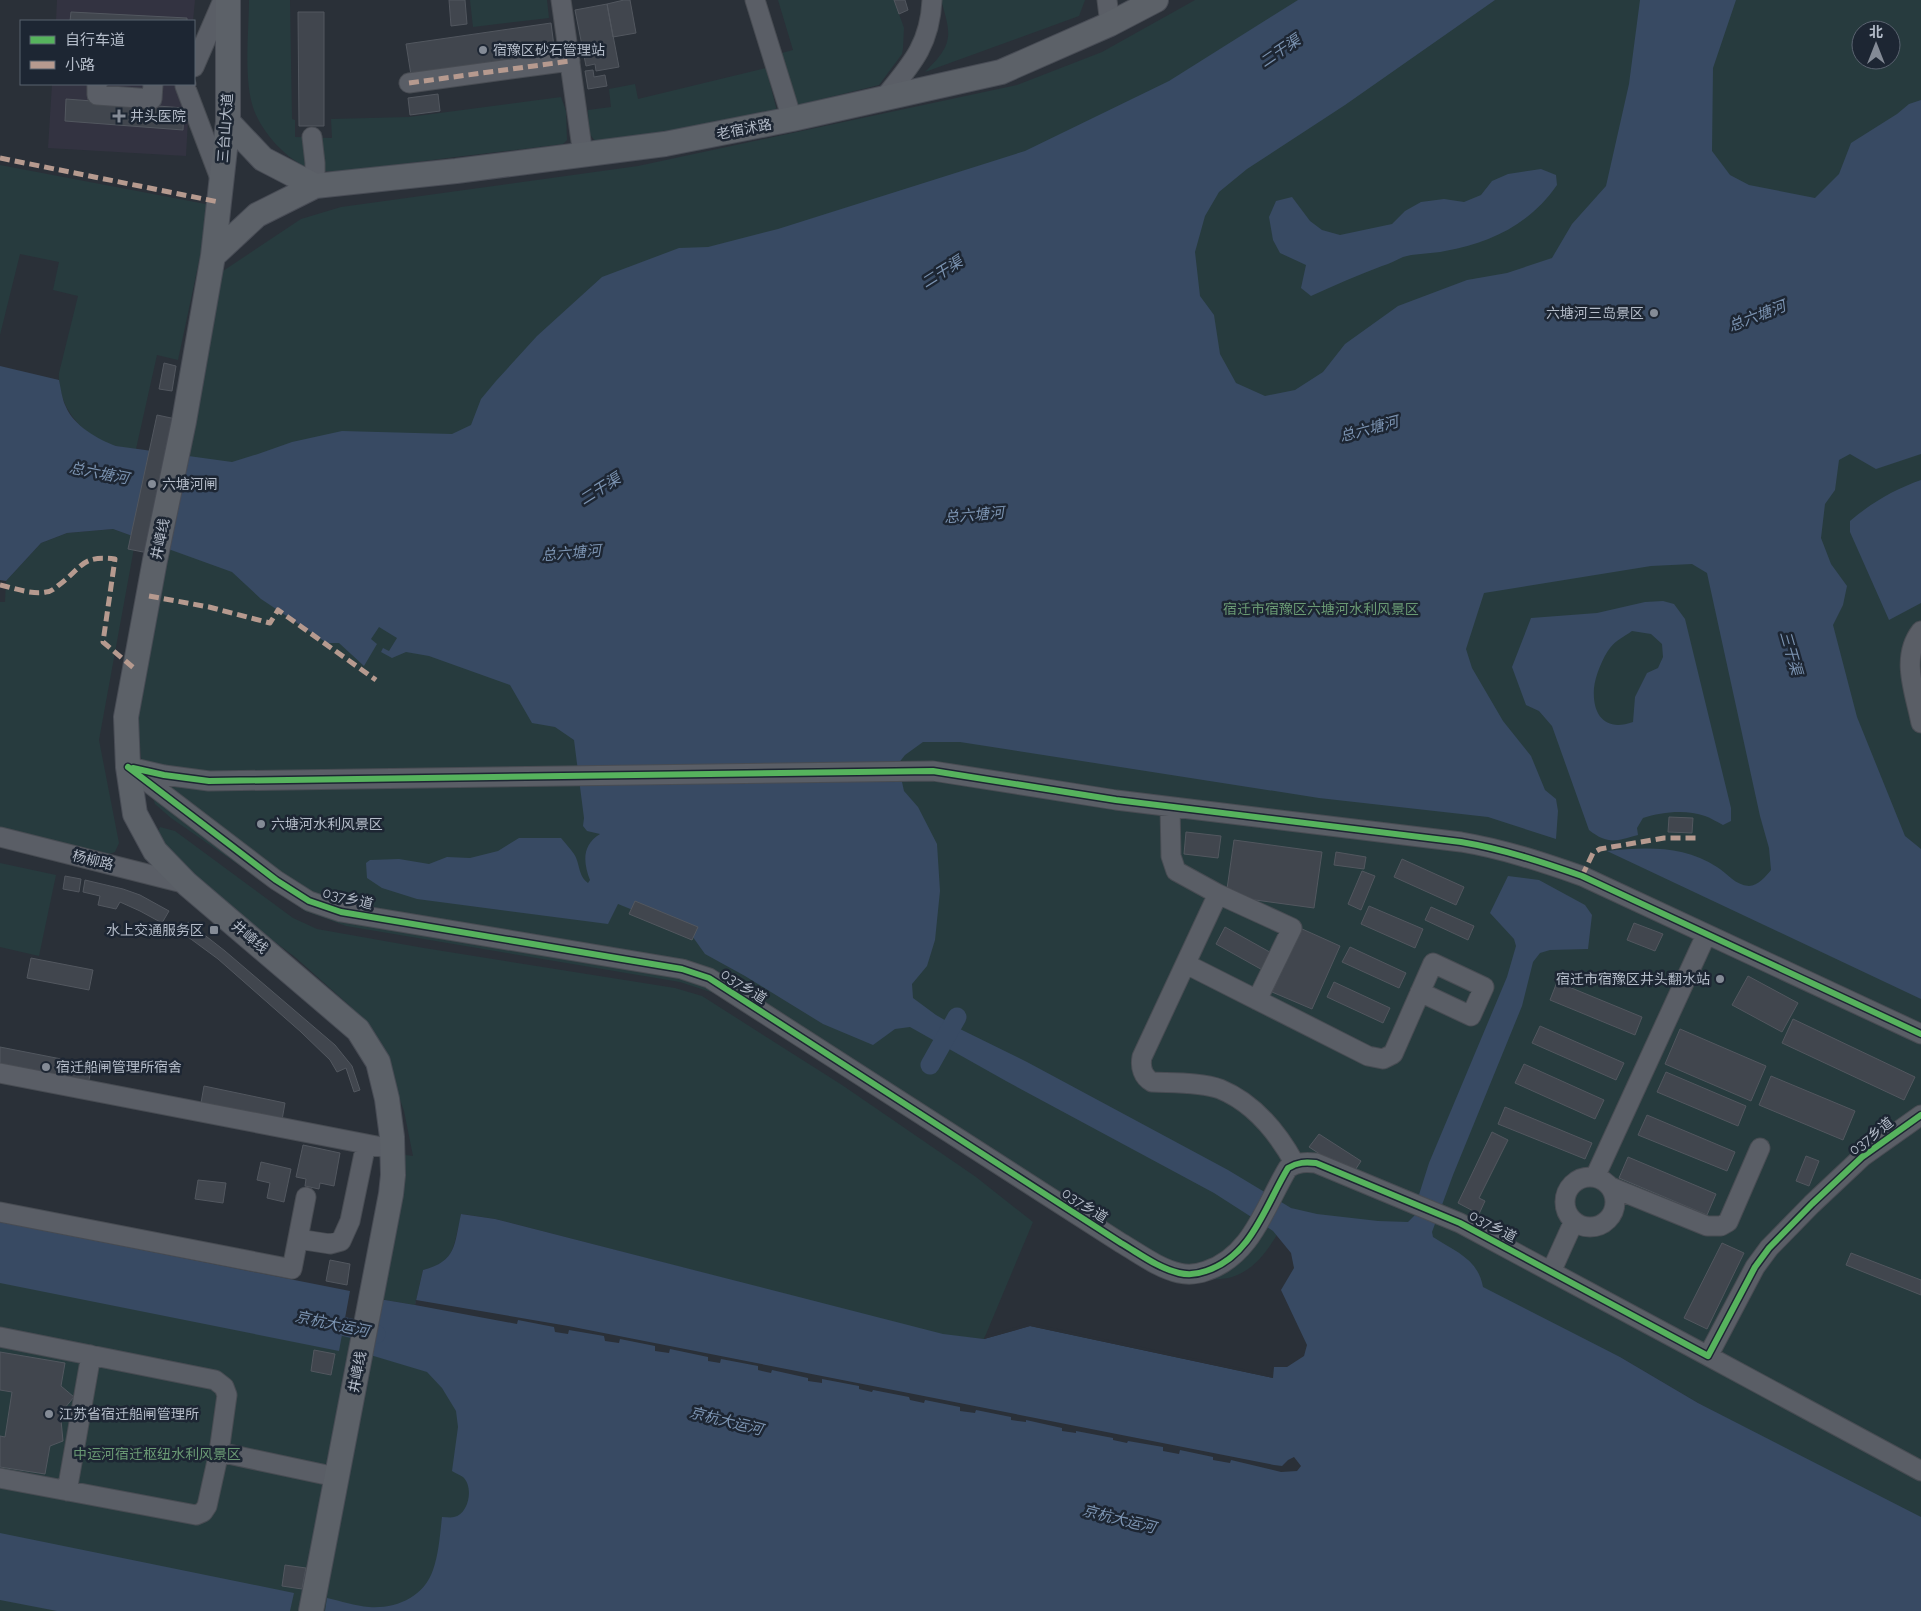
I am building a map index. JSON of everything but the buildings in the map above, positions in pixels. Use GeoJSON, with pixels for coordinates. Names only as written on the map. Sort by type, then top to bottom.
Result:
{"type":"FeatureCollection","features":[{"type":"Feature","properties":{"kind":"main road","name":"三台山大道"},"geometry":{"type":"LineString","coordinates":[[213,256],[228,122],[228,0]]}},
{"type":"Feature","properties":{"kind":"main road","name":"老宿沭路"},"geometry":{"type":"LineString","coordinates":[[213,256],[258,215],[315,186],[665,144],[792,119],[1001,72],[1110,24],[1156,0]]}},
{"type":"Feature","properties":{"kind":"main road"},"geometry":{"type":"LineString","coordinates":[[228,122],[263,159],[315,186]]}},
{"type":"Feature","properties":{"kind":"main road","name":"井嶂线"},"geometry":{"type":"LineString","coordinates":[[213,256],[184,421],[126,717],[128,767],[135,814],[154,851],[187,884],[358,1030],[378,1062],[388,1099],[394,1175],[311,1611]]}},
{"type":"Feature","properties":{"kind":"street"},"geometry":{"type":"LineString","coordinates":[[195,65],[223,0]]}},
{"type":"Feature","properties":{"kind":"street"},"geometry":{"type":"LineString","coordinates":[[562,0],[583,155]]}},
{"type":"Feature","properties":{"kind":"street"},"geometry":{"type":"LineString","coordinates":[[755,0],[792,119]]}},
{"type":"Feature","properties":{"kind":"street"},"geometry":{"type":"LineString","coordinates":[[884,98],[912,64],[925,39],[932,0]]}},
{"type":"Feature","properties":{"kind":"street"},"geometry":{"type":"LineString","coordinates":[[1107,0],[1110,24]]}},
{"type":"Feature","properties":{"kind":"street"},"geometry":{"type":"LineString","coordinates":[[409,83],[570,61]]}},
{"type":"Feature","properties":{"kind":"street"},"geometry":{"type":"LineString","coordinates":[[97,85],[97,96],[152,99],[153,85]]}},
{"type":"Feature","properties":{"kind":"street"},"geometry":{"type":"LineString","coordinates":[[186,85],[221,181]]}},
{"type":"Feature","properties":{"kind":"street"},"geometry":{"type":"LineString","coordinates":[[312,137],[315,186]]}},
{"type":"Feature","properties":{"kind":"street"},"geometry":{"type":"LineString","coordinates":[[1921,631],[1915,638],[1909,665],[1921,722]]}},
{"type":"Feature","properties":{"kind":"street"},"geometry":{"type":"LineString","coordinates":[[128,767],[164,775],[209,781],[933,771],[1170,807],[1490,847],[1527,856],[1582,876],[1921,1034]]}},
{"type":"Feature","properties":{"kind":"street","name":"037乡道"},"geometry":{"type":"LineString","coordinates":[[128,767],[276,880],[309,901],[341,912],[682,969],[709,978],[1121,1243],[1170,1270],[1182,1274],[1199,1273],[1213,1269],[1232,1258],[1245,1246],[1290,1169],[1305,1162],[1316,1163],[1442,1215],[1708,1356],[1755,1267],[1769,1248],[1812,1204],[1862,1158],[1921,1115]]}},
{"type":"Feature","properties":{"kind":"street"},"geometry":{"type":"LineString","coordinates":[[1170,807],[1171,856],[1176,871],[1218,894],[1292,928],[1257,1000]]}},
{"type":"Feature","properties":{"kind":"street","name":"杨柳路"},"geometry":{"type":"LineString","coordinates":[[0,837],[187,884]]}},
{"type":"Feature","properties":{"kind":"street"},"geometry":{"type":"LineString","coordinates":[[1218,894],[1142,1057],[1141,1064],[1144,1076],[1152,1082],[1196,1085],[1219,1089],[1243,1102],[1274,1130],[1283,1142],[1290,1169]]}},
{"type":"Feature","properties":{"kind":"street"},"geometry":{"type":"LineString","coordinates":[[1603,1182],[1706,935]]}},
{"type":"Feature","properties":{"kind":"street"},"geometry":{"type":"LineString","coordinates":[[1186,964],[1368,1056],[1383,1059],[1393,1054],[1420,992]]}},
{"type":"Feature","properties":{"kind":"street"},"geometry":{"type":"LineString","coordinates":[[0,1073],[392,1149]]}},
{"type":"Feature","properties":{"kind":"street"},"geometry":{"type":"LineString","coordinates":[[298,1239],[330,1244],[341,1240],[350,1221],[366,1144]]}},
{"type":"Feature","properties":{"kind":"street"},"geometry":{"type":"LineString","coordinates":[[1603,1182],[1613,1190],[1616,1203],[1610,1219],[1595,1227],[1586,1227],[1574,1221],[1566,1211],[1565,1202],[1566,1194],[1571,1185],[1578,1180],[1603,1182],[1707,1226],[1721,1226],[1728,1222],[1760,1148]]}},
{"type":"Feature","properties":{"kind":"street"},"geometry":{"type":"LineString","coordinates":[[0,1212],[292,1269],[306,1196]]}},
{"type":"Feature","properties":{"kind":"street"},"geometry":{"type":"LineString","coordinates":[[1551,1272],[1574,1221]]}},
{"type":"Feature","properties":{"kind":"street"},"geometry":{"type":"LineString","coordinates":[[0,1338],[215,1380],[224,1387],[227,1395],[219,1452],[207,1506],[203,1512],[196,1515],[0,1478]]}},
{"type":"Feature","properties":{"kind":"street"},"geometry":{"type":"LineString","coordinates":[[67,1491],[91,1356]]}},
{"type":"Feature","properties":{"kind":"street"},"geometry":{"type":"LineString","coordinates":[[1708,1356],[1921,1471]]}},
{"type":"Feature","properties":{"kind":"street"},"geometry":{"type":"LineString","coordinates":[[219,1452],[336,1477]]}},
{"type":"Feature","properties":{"kind":"shaded area"},"geometry":{"type":"Polygon","coordinates":[[[57,0],[195,0],[193,20],[56,20],[57,0]]]}},
{"type":"Feature","properties":{"kind":"shaded area","name":"井头医院"},"geometry":{"type":"Polygon","coordinates":[[[52,85],[190,85],[186,156],[48,148],[52,85]]]}},
{"type":"Feature","properties":{"kind":"green space"},"geometry":{"type":"Polygon","coordinates":[[[249,0],[290,0],[292,119],[295,120],[295,137],[332,138],[331,119],[409,117],[561,97],[566,111],[567,140],[563,144],[356,170],[332,172],[310,168],[293,159],[276,145],[254,110],[249,85],[247,56],[249,0]]]}},
{"type":"Feature","properties":{"kind":"green space"},"geometry":{"type":"Polygon","coordinates":[[[470,0],[547,0],[549,18],[473,27],[470,0]]]}},
{"type":"Feature","properties":{"kind":"green space"},"geometry":{"type":"Polygon","coordinates":[[[778,0],[894,0],[904,28],[902,54],[879,85],[794,106],[778,54],[793,50],[778,0]]]}},
{"type":"Feature","properties":{"kind":"green space"},"geometry":{"type":"Polygon","coordinates":[[[941,0],[1085,0],[1079,16],[925,72],[941,54],[948,39],[947,23],[941,0]]]}},
{"type":"Feature","properties":{"kind":"green space","name":"宿迁市宿豫区六塘河水利风景区"},"geometry":{"type":"Polygon","coordinates":[[[1195,0],[1921,0],[1921,1520],[1698,1403],[1620,1357],[1291,1208],[1268,1249],[1252,1266],[1232,1277],[1201,1280],[720,995],[680,982],[346,926],[305,911],[171,818],[155,804],[141,757],[138,722],[139,706],[217,275],[301,219],[341,207],[638,166],[1017,85],[1102,52],[1195,0]]]}},
{"type":"Feature","properties":{"kind":"green space"},"geometry":{"type":"Polygon","coordinates":[[[766,68],[777,111],[672,131],[595,141],[589,133],[588,110],[611,107],[609,89],[635,84],[638,99],[766,68]]]}},
{"type":"Feature","properties":{"kind":"green space"},"geometry":{"type":"Polygon","coordinates":[[[0,165],[211,205],[178,360],[157,355],[136,449],[110,444],[93,436],[76,422],[65,404],[61,394],[59,373],[78,296],[53,290],[59,262],[20,254],[0,335],[0,165]]]}},
{"type":"Feature","properties":{"kind":"green space"},"geometry":{"type":"Polygon","coordinates":[[[113,529],[136,537],[99,740],[119,843],[115,852],[106,855],[0,831],[0,602],[5,602],[6,581],[41,543],[67,533],[113,529]]]}},
{"type":"Feature","properties":{"kind":"green space"},"geometry":{"type":"Polygon","coordinates":[[[160,827],[175,831],[293,918],[317,929],[675,988],[702,996],[842,1085],[976,1177],[1033,1222],[984,1339],[943,1335],[495,1219],[462,1214],[455,1243],[449,1256],[443,1262],[423,1270],[415,1305],[379,1299],[405,1155],[413,1156],[404,1111],[391,1074],[368,1030],[350,1006],[295,957],[260,931],[167,853],[157,834],[160,827]]]}},
{"type":"Feature","properties":{"kind":"green space"},"geometry":{"type":"Polygon","coordinates":[[[0,863],[56,875],[39,956],[0,947],[0,863]]]}},
{"type":"Feature","properties":{"kind":"green space","name":"中运河宿迁枢纽水利风景区"},"geometry":{"type":"Polygon","coordinates":[[[0,1262],[1724,1611],[0,1611],[0,1262]]]}},
{"type":"Feature","properties":{"kind":"water"},"geometry":{"type":"Polygon","coordinates":[[[1298,0],[1495,0],[1345,105],[1247,169],[1219,192],[1205,216],[1195,252],[1200,296],[1214,315],[1220,354],[1236,383],[1265,396],[1295,390],[1323,372],[1345,344],[1398,306],[1467,280],[1507,273],[1552,258],[1572,224],[1606,186],[1629,84],[1640,0],[1736,0],[1713,68],[1712,151],[1730,175],[1749,185],[1815,198],[1839,174],[1851,143],[1897,114],[1909,104],[1921,100],[1921,454],[1876,469],[1850,454],[1839,460],[1835,490],[1825,504],[1821,538],[1831,564],[1847,586],[1843,605],[1833,625],[1857,717],[1905,836],[1921,849],[1921,999],[1607,851],[1664,849],[1677,851],[1704,860],[1736,881],[1749,886],[1759,883],[1771,870],[1769,848],[1760,816],[1707,573],[1692,564],[1651,566],[1484,593],[1466,649],[1472,668],[1503,721],[1531,756],[1545,790],[1556,799],[1558,811],[1556,839],[1488,817],[1319,798],[960,742],[923,742],[905,755],[898,764],[904,791],[918,807],[937,844],[940,891],[935,940],[927,966],[912,984],[913,998],[936,1015],[962,1030],[1027,1062],[1228,1170],[1291,1208],[1317,1214],[1378,1221],[1408,1222],[1416,1214],[1417,1201],[1429,1163],[1507,977],[1516,946],[1514,939],[1490,913],[1508,876],[1539,880],[1585,905],[1592,915],[1588,949],[1550,950],[1540,953],[1533,962],[1522,1006],[1453,1175],[1432,1232],[1433,1237],[1458,1252],[1471,1263],[1480,1277],[1483,1287],[1620,1357],[1698,1403],[1921,1517],[1921,1611],[325,1611],[327,1598],[358,1606],[379,1607],[399,1603],[416,1594],[429,1579],[433,1570],[438,1550],[442,1517],[459,1515],[466,1506],[469,1493],[466,1481],[463,1477],[452,1471],[458,1427],[456,1411],[442,1388],[427,1372],[367,1354],[379,1299],[415,1305],[423,1270],[442,1262],[448,1256],[455,1243],[461,1214],[495,1219],[943,1334],[984,1339],[1030,1326],[1273,1378],[1274,1367],[1287,1367],[1304,1356],[1307,1345],[1281,1290],[1294,1268],[1291,1253],[1273,1231],[1214,1193],[910,1027],[895,1029],[873,1045],[823,1024],[705,954],[690,933],[618,904],[608,924],[417,899],[382,888],[367,878],[366,863],[370,860],[399,859],[429,864],[447,857],[470,858],[498,851],[519,838],[561,838],[574,854],[582,877],[588,883],[590,880],[585,860],[587,849],[594,838],[600,834],[587,831],[583,826],[584,818],[574,740],[555,727],[532,723],[510,685],[429,656],[406,652],[392,658],[381,652],[383,648],[389,651],[397,638],[379,627],[371,639],[377,644],[364,666],[339,643],[327,643],[261,599],[232,572],[113,529],[67,533],[41,543],[6,581],[0,580],[0,366],[59,380],[65,404],[74,420],[95,436],[116,446],[232,462],[292,442],[342,431],[452,434],[471,425],[481,399],[496,381],[537,336],[602,277],[679,248],[708,247],[778,229],[1025,151],[1169,81],[1298,0]]]}},
{"type":"Feature","properties":{"kind":"water"},"geometry":{"type":"Polygon","coordinates":[[[1541,169],[1556,175],[1557,185],[1535,211],[1508,230],[1478,243],[1440,252],[1403,257],[1311,296],[1301,288],[1306,265],[1280,253],[1273,240],[1269,217],[1276,201],[1292,197],[1310,221],[1322,230],[1340,235],[1392,224],[1405,211],[1421,202],[1444,199],[1464,202],[1481,195],[1492,181],[1508,174],[1541,169]]]}},
{"type":"Feature","properties":{"kind":"water"},"geometry":{"type":"Polygon","coordinates":[[[1921,480],[1921,603],[1889,620],[1850,532],[1850,521],[1884,497],[1921,480]]]}},
{"type":"Feature","properties":{"kind":"water"},"geometry":{"type":"Polygon","coordinates":[[[1663,601],[1674,604],[1685,619],[1731,808],[1731,821],[1723,825],[1698,814],[1682,812],[1658,814],[1643,818],[1637,828],[1638,835],[1618,840],[1607,840],[1589,830],[1552,726],[1539,711],[1526,705],[1512,667],[1531,618],[1597,613],[1645,602],[1663,601]],[[1632,631],[1612,645],[1602,661],[1595,683],[1594,698],[1598,713],[1608,723],[1623,725],[1633,722],[1635,697],[1647,673],[1658,668],[1663,657],[1662,644],[1651,634],[1632,631]]]}},
{"type":"Feature","properties":{"kind":"water"},"geometry":{"type":"Polygon","coordinates":[[[0,1222],[350,1291],[339,1351],[0,1283],[0,1222]]]}},
{"type":"Feature","properties":{"kind":"water"},"geometry":{"type":"Polygon","coordinates":[[[0,1533],[294,1593],[290,1611],[57,1611],[0,1600],[0,1533]]]}},
{"type":"Feature","properties":{"kind":"pier"},"geometry":{"type":"Polygon","coordinates":[[[416,1300],[568,1326],[1274,1465],[1282,1466],[1294,1457],[1301,1466],[1297,1471],[1281,1472],[1231,1460],[1230,1463],[1213,1460],[1213,1457],[1180,1450],[1179,1454],[1163,1451],[1163,1447],[1128,1441],[1127,1443],[1113,1440],[1113,1438],[1076,1431],[1076,1433],[1062,1431],[1062,1428],[1026,1420],[1026,1422],[1011,1420],[1011,1417],[976,1410],[975,1413],[960,1411],[960,1407],[925,1400],[924,1403],[910,1400],[909,1397],[859,1389],[859,1386],[822,1379],[822,1383],[808,1381],[808,1378],[772,1370],[771,1373],[758,1370],[758,1366],[721,1359],[720,1363],[708,1361],[708,1357],[670,1349],[669,1353],[655,1351],[655,1346],[620,1339],[619,1343],[605,1341],[604,1336],[569,1330],[568,1334],[555,1332],[554,1327],[518,1320],[517,1324],[415,1305],[416,1300]]]}},
{"type":"Feature","properties":{"kind":"pier"},"geometry":{"type":"Polygon","coordinates":[[[1030,1323],[1271,1375],[1273,1365],[1273,1378],[1030,1326],[984,1339],[985,1336],[1030,1323]]]}},
{"type":"Feature","properties":{"kind":"waterway"},"geometry":{"type":"LineString","coordinates":[[930,1065],[957,1017]]}},
{"type":"Feature","properties":{"kind":"waterway","name":"京杭大运河"},"geometry":{"type":"LineString","coordinates":[[320,1321],[376,1334]]}},
{"type":"Feature","properties":{"kind":"marked path"},"geometry":{"type":"LineString","coordinates":[[409,83],[570,61]]}},
{"type":"Feature","properties":{"kind":"marked path"},"geometry":{"type":"LineString","coordinates":[[0,158],[219,202]]}},
{"type":"Feature","properties":{"kind":"marked path"},"geometry":{"type":"LineString","coordinates":[[0,585],[29,592],[48,592],[89,561],[104,558],[115,559],[103,642],[135,669]]}},
{"type":"Feature","properties":{"kind":"marked path"},"geometry":{"type":"LineString","coordinates":[[149,596],[209,607],[270,623],[278,610],[376,680]]}},
{"type":"Feature","properties":{"kind":"marked path"},"geometry":{"type":"LineString","coordinates":[[1582,876],[1593,853],[1600,849],[1664,838],[1700,838]]}},
{"type":"Feature","properties":{"kind":"cycle path"},"geometry":{"type":"LineString","coordinates":[[128,767],[276,880],[309,901],[341,912],[682,969],[709,978],[1121,1243],[1156,1264],[1179,1273],[1193,1274],[1206,1271],[1222,1264],[1235,1254],[1256,1228],[1288,1168],[1302,1163],[1316,1163],[1460,1223],[1708,1356],[1755,1267],[1769,1248],[1862,1157],[1921,1115]]}},
{"type":"Feature","properties":{"kind":"cycle path"},"geometry":{"type":"LineString","coordinates":[[133,768],[164,775],[209,781],[933,771],[1116,800],[1461,842],[1507,852],[1582,876],[1921,1034]]}},
{"type":"Feature","properties":{"kind":"place","name":"宿豫区砂石管理站"},"geometry":{"type":"Point","coordinates":[483,50]}},
{"type":"Feature","properties":{"kind":"place","name":"井头医院"},"geometry":{"type":"Point","coordinates":[119,116]}},
{"type":"Feature","properties":{"kind":"place","name":"六塘河三岛景区"},"geometry":{"type":"Point","coordinates":[1654,313]}},
{"type":"Feature","properties":{"kind":"place","name":"六塘河闸"},"geometry":{"type":"Point","coordinates":[152,484]}},
{"type":"Feature","properties":{"kind":"place","name":"六塘河水利风景区"},"geometry":{"type":"Point","coordinates":[261,824]}},
{"type":"Feature","properties":{"kind":"place","name":"水上交通服务区"},"geometry":{"type":"Point","coordinates":[214,930]}},
{"type":"Feature","properties":{"kind":"place","name":"宿迁市宿豫区井头翻水站"},"geometry":{"type":"Point","coordinates":[1720,979]}},
{"type":"Feature","properties":{"kind":"place","name":"宿迁船闸管理所宿舍"},"geometry":{"type":"Point","coordinates":[46,1067]}},
{"type":"Feature","properties":{"kind":"place","name":"江苏省宿迁船闸管理所"},"geometry":{"type":"Point","coordinates":[49,1414]}},
{"type":"Feature","properties":{"kind":"water label","name":"二干渠"},"geometry":{"type":"Point","coordinates":[1280,51]}},
{"type":"Feature","properties":{"kind":"water label","name":"二干渠"},"geometry":{"type":"Point","coordinates":[942,272]}},
{"type":"Feature","properties":{"kind":"water label","name":"总六塘河"},"geometry":{"type":"Point","coordinates":[1757,316]}},
{"type":"Feature","properties":{"kind":"water label","name":"总六塘河"},"geometry":{"type":"Point","coordinates":[1369,429]}},
{"type":"Feature","properties":{"kind":"water label","name":"总六塘河"},"geometry":{"type":"Point","coordinates":[99,473]}},
{"type":"Feature","properties":{"kind":"water label","name":"二干渠"},"geometry":{"type":"Point","coordinates":[600,489]}},
{"type":"Feature","properties":{"kind":"water label","name":"总六塘河"},"geometry":{"type":"Point","coordinates":[974,515]}},
{"type":"Feature","properties":{"kind":"water label","name":"总六塘河"},"geometry":{"type":"Point","coordinates":[571,553]}},
{"type":"Feature","properties":{"kind":"water label","name":"三干渠"},"geometry":{"type":"Point","coordinates":[1791,653]}}]}
